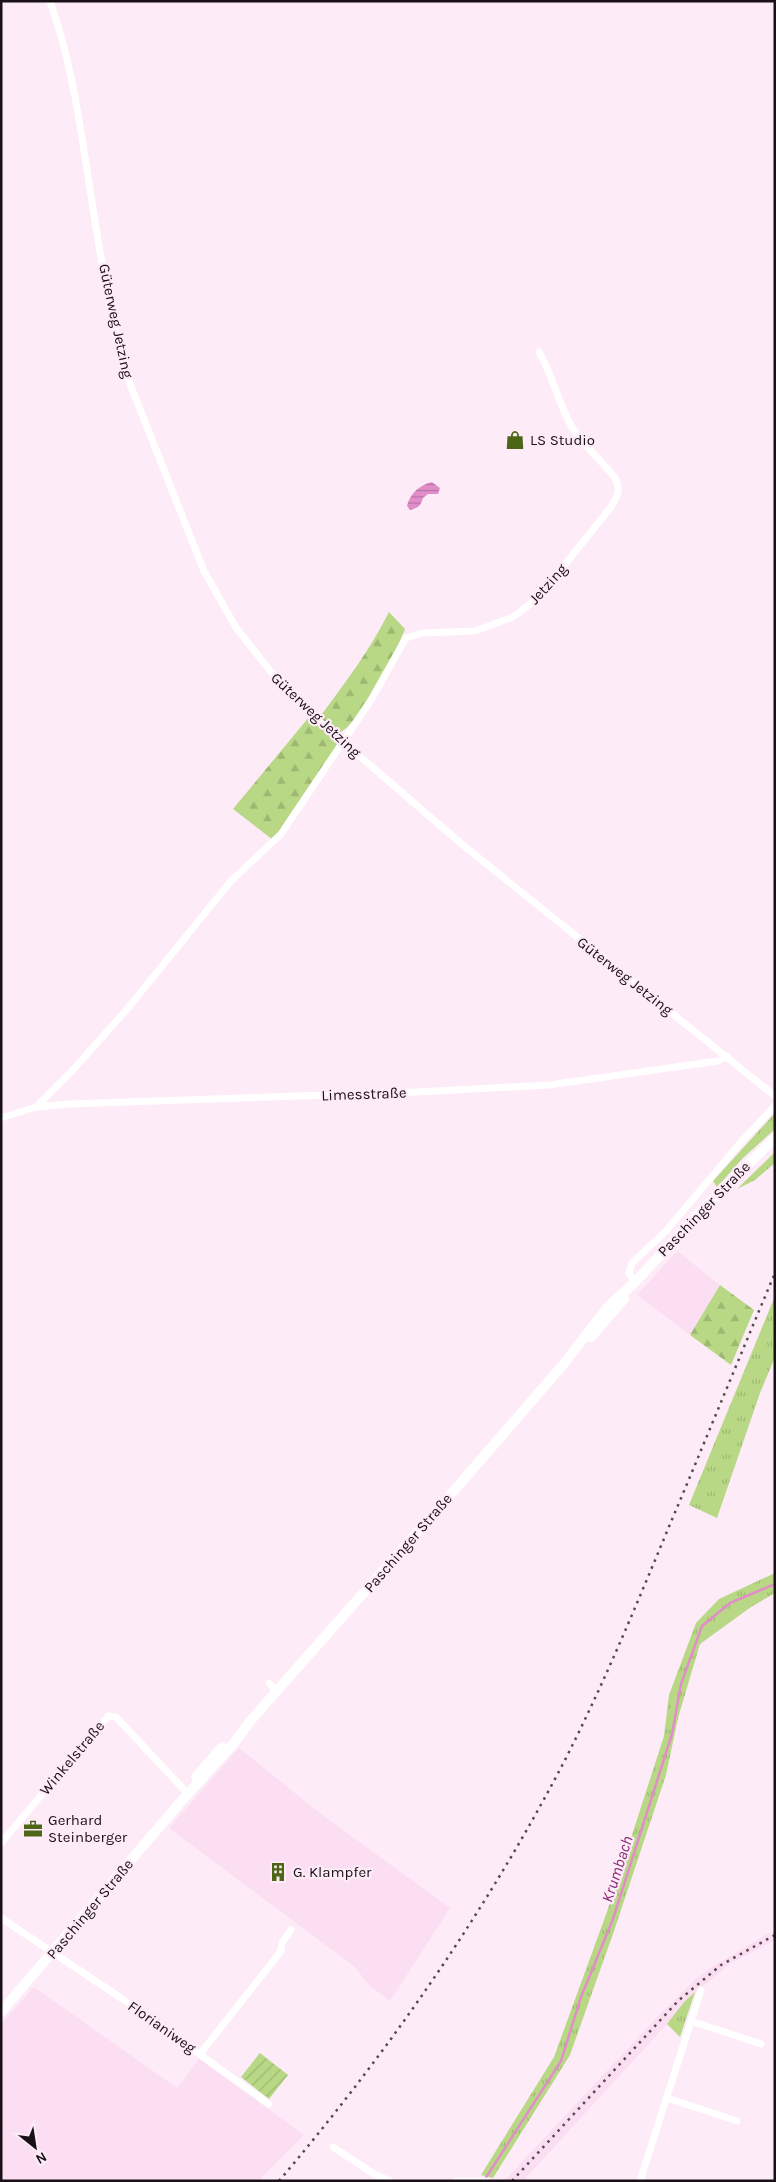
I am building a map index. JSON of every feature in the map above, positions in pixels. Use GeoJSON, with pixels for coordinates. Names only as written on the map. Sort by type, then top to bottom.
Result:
{"type":"FeatureCollection","features":[{"type":"Feature","properties":{"kind":"street","name":"Güterweg Jetzing"},"geometry":{"type":"LineString","coordinates":[[50,1],[61,35],[76,98],[111,309],[130,384],[185,528],[214,591],[252,650],[281,685],[402,794],[535,904],[775,1096]]}},
{"type":"Feature","properties":{"kind":"street","name":"Jetzing"},"geometry":{"type":"LineString","coordinates":[[344,742],[371,700],[406,638],[423,633],[475,631],[502,622],[519,613],[538,598],[612,507],[619,493],[619,486],[615,478],[573,429],[558,399],[549,370],[539,352]]}},
{"type":"Feature","properties":{"kind":"street"},"geometry":{"type":"LineString","coordinates":[[36,1107],[72,1071],[128,1008],[231,882],[281,834],[344,742]]}},
{"type":"Feature","properties":{"kind":"street","name":"Limesstraße"},"geometry":{"type":"LineString","coordinates":[[1,1118],[36,1107],[69,1104],[398,1093],[549,1085],[718,1061],[726,1056]]}},
{"type":"Feature","properties":{"kind":"street"},"geometry":{"type":"LineString","coordinates":[[635,1282],[629,1273],[632,1264],[666,1231],[741,1142],[775,1106]]}},
{"type":"Feature","properties":{"kind":"street","name":"Paschinger Straße"},"geometry":{"type":"LineString","coordinates":[[1,2012],[178,1805],[211,1759],[252,1719],[349,1611],[562,1366],[614,1312],[635,1282],[716,1195],[775,1138]]}},
{"type":"Feature","properties":{"kind":"street"},"geometry":{"type":"LineString","coordinates":[[269,1683],[277,1691]]}},
{"type":"Feature","properties":{"kind":"street","name":"Winkelstraße"},"geometry":{"type":"LineString","coordinates":[[1,1843],[108,1716],[116,1717],[187,1793]]}},
{"type":"Feature","properties":{"kind":"street"},"geometry":{"type":"LineString","coordinates":[[1,1918],[54,1952]]}},
{"type":"Feature","properties":{"kind":"street"},"geometry":{"type":"LineString","coordinates":[[200,2054],[280,1951],[282,1943],[292,1930]]}},
{"type":"Feature","properties":{"kind":"street","name":"Florianiweg"},"geometry":{"type":"LineString","coordinates":[[54,1952],[268,2104]]}},
{"type":"Feature","properties":{"kind":"street"},"geometry":{"type":"LineString","coordinates":[[640,2181],[701,1990]]}},
{"type":"Feature","properties":{"kind":"street"},"geometry":{"type":"LineString","coordinates":[[691,2021],[761,2044]]}},
{"type":"Feature","properties":{"kind":"street"},"geometry":{"type":"LineString","coordinates":[[667,2098],[737,2121]]}},
{"type":"Feature","properties":{"kind":"street"},"geometry":{"type":"LineString","coordinates":[[333,2147],[374,2174],[390,2181]]}},
{"type":"Feature","properties":{"kind":"street"},"geometry":{"type":"LineString","coordinates":[[456,2181],[486,2181]]}},
{"type":"Feature","properties":{"kind":"shaded area"},"geometry":{"type":"Polygon","coordinates":[[[432,482],[440,488],[438,494],[428,494],[423,498],[419,506],[410,510],[407,506],[413,493],[423,485],[432,482]]]}},
{"type":"Feature","properties":{"kind":"shaded area"},"geometry":{"type":"Polygon","coordinates":[[[677,1251],[720,1285],[690,1335],[637,1295],[677,1251]]]}},
{"type":"Feature","properties":{"kind":"shaded area"},"geometry":{"type":"Polygon","coordinates":[[[239,1748],[317,1811],[450,1908],[390,2001],[369,1985],[354,1966],[169,1828],[239,1748]]]}},
{"type":"Feature","properties":{"kind":"shaded area"},"geometry":{"type":"Polygon","coordinates":[[[775,1931],[775,1940],[731,1963],[684,2002],[667,2024],[523,2181],[504,2181],[664,2010],[696,1979],[712,1967],[775,1931]]]}},
{"type":"Feature","properties":{"kind":"shaded area"},"geometry":{"type":"Polygon","coordinates":[[[34,1987],[177,2088],[199,2059],[304,2135],[258,2181],[1,2181],[1,2024],[34,1987]]]}},
{"type":"Feature","properties":{"kind":"green space"},"geometry":{"type":"Polygon","coordinates":[[[389,612],[405,629],[386,670],[367,702],[357,716],[339,733],[319,718],[348,679],[389,612]]]}},
{"type":"Feature","properties":{"kind":"green space"},"geometry":{"type":"Polygon","coordinates":[[[309,717],[337,742],[337,748],[273,840],[233,809],[309,717]]]}},
{"type":"Feature","properties":{"kind":"green space"},"geometry":{"type":"Polygon","coordinates":[[[775,1113],[775,1129],[744,1157],[717,1187],[713,1181],[775,1113]]]}},
{"type":"Feature","properties":{"kind":"green space"},"geometry":{"type":"Polygon","coordinates":[[[775,1152],[775,1163],[755,1180],[737,1189],[775,1152]]]}},
{"type":"Feature","properties":{"kind":"green space"},"geometry":{"type":"Polygon","coordinates":[[[720,1285],[754,1310],[731,1365],[690,1335],[720,1285]]]}},
{"type":"Feature","properties":{"kind":"green space"},"geometry":{"type":"Polygon","coordinates":[[[775,1296],[775,1357],[760,1393],[717,1518],[689,1505],[775,1296]]]}},
{"type":"Feature","properties":{"kind":"green space"},"geometry":{"type":"Polygon","coordinates":[[[775,1573],[775,1593],[751,1607],[700,1644],[678,1718],[666,1775],[570,2055],[493,2178],[481,2175],[554,2057],[608,1909],[664,1736],[669,1695],[696,1623],[719,1599],[775,1573]]]}},
{"type":"Feature","properties":{"kind":"green space"},"geometry":{"type":"Polygon","coordinates":[[[695,1992],[680,2037],[667,2024],[684,2002],[695,1992]]]}},
{"type":"Feature","properties":{"kind":"green space"},"geometry":{"type":"Polygon","coordinates":[[[260,2053],[288,2075],[269,2099],[241,2077],[260,2053]]]}},
{"type":"Feature","properties":{"kind":"waterway","name":"Krumbach"},"geometry":{"type":"LineString","coordinates":[[485,2179],[561,2061],[581,1997],[613,1919],[672,1734],[681,1684],[702,1626],[730,1603],[775,1584]]}},
{"type":"Feature","properties":{"kind":"railway"},"geometry":{"type":"LineString","coordinates":[[279,2181],[359,2081],[434,1978],[503,1870],[566,1758],[644,1587],[775,1273]]}},
{"type":"Feature","properties":{"kind":"railway"},"geometry":{"type":"LineString","coordinates":[[512,2181],[678,2001],[721,1965],[775,1935]]}},
{"type":"Feature","properties":{"kind":"place","name":"LS Studio"},"geometry":{"type":"Point","coordinates":[515,440]}},
{"type":"Feature","properties":{"kind":"place","name":"Gerhard Steinberger"},"geometry":{"type":"Point","coordinates":[33,1829]}},
{"type":"Feature","properties":{"kind":"place","name":"G. Klampfer"},"geometry":{"type":"Point","coordinates":[278,1872]}}]}
